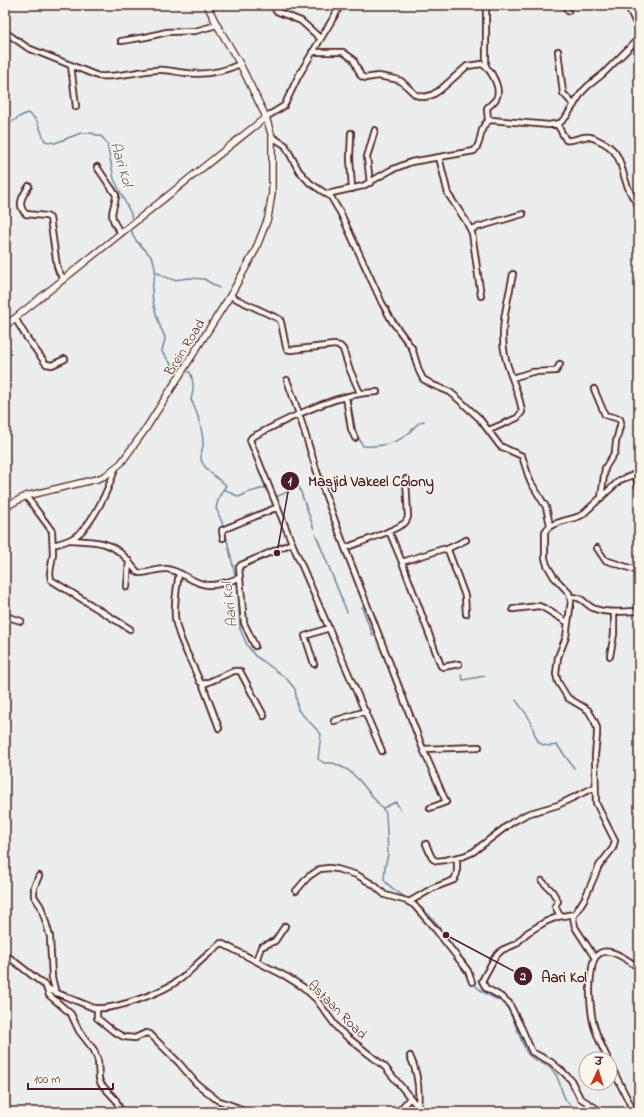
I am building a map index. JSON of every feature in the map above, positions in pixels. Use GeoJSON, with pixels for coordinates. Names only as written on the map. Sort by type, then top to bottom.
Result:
{"type":"FeatureCollection","features":[{"type":"Feature","properties":{"kind":"street","name":"Brein Road"},"geometry":{"type":"LineString","coordinates":[[5,507],[26,496],[97,479],[115,469],[127,456],[145,430],[230,296],[255,251],[268,218],[272,193],[272,137],[266,117],[240,64],[207,5]]}},
{"type":"Feature","properties":{"kind":"street"},"geometry":{"type":"LineString","coordinates":[[210,5],[211,13]]}},
{"type":"Feature","properties":{"kind":"street"},"geometry":{"type":"LineString","coordinates":[[276,5],[276,11],[301,21],[320,38]]}},
{"type":"Feature","properties":{"kind":"street"},"geometry":{"type":"LineString","coordinates":[[5,326],[266,117],[284,106],[299,75],[341,5]]}},
{"type":"Feature","properties":{"kind":"street"},"geometry":{"type":"LineString","coordinates":[[486,5],[486,66]]}},
{"type":"Feature","properties":{"kind":"street"},"geometry":{"type":"LineString","coordinates":[[565,5],[568,12]]}},
{"type":"Feature","properties":{"kind":"street"},"geometry":{"type":"LineString","coordinates":[[627,5],[639,29]]}},
{"type":"Feature","properties":{"kind":"street"},"geometry":{"type":"LineString","coordinates":[[121,41],[167,32],[194,31],[217,25]]}},
{"type":"Feature","properties":{"kind":"street"},"geometry":{"type":"LineString","coordinates":[[5,32],[28,48],[102,77],[162,69],[186,73],[214,72],[225,70],[240,64]]}},
{"type":"Feature","properties":{"kind":"street"},"geometry":{"type":"LineString","coordinates":[[327,194],[363,186],[402,165],[411,162],[474,150],[480,144],[482,127],[488,121],[495,120],[556,124],[563,120],[574,106],[582,92],[603,74],[639,38]]}},
{"type":"Feature","properties":{"kind":"street"},"geometry":{"type":"LineString","coordinates":[[558,51],[563,93],[574,106]]}},
{"type":"Feature","properties":{"kind":"street"},"geometry":{"type":"LineString","coordinates":[[312,52],[343,52],[351,57],[361,76],[365,78],[378,76],[395,79],[401,81],[416,95],[424,97],[432,95],[440,90],[452,81],[467,66],[478,64],[486,66],[490,70],[495,80],[497,93],[495,100],[487,108],[488,121]]}},
{"type":"Feature","properties":{"kind":"street"},"geometry":{"type":"LineString","coordinates":[[70,65],[76,107]]}},
{"type":"Feature","properties":{"kind":"street"},"geometry":{"type":"LineString","coordinates":[[556,124],[566,140],[590,137],[599,140],[614,150],[630,192],[639,206]]}},
{"type":"Feature","properties":{"kind":"street"},"geometry":{"type":"LineString","coordinates":[[370,183],[368,157],[375,130]]}},
{"type":"Feature","properties":{"kind":"street"},"geometry":{"type":"LineString","coordinates":[[351,133],[350,158],[352,189]]}},
{"type":"Feature","properties":{"kind":"street"},"geometry":{"type":"LineString","coordinates":[[272,137],[285,144],[299,171],[310,183],[327,194],[333,200],[387,313],[412,348],[422,376],[429,383],[450,392],[456,397],[479,418],[500,446],[522,456],[530,482],[546,507],[550,525]]}},
{"type":"Feature","properties":{"kind":"street"},"geometry":{"type":"LineString","coordinates":[[439,157],[448,194],[470,230],[473,238],[481,296]]}},
{"type":"Feature","properties":{"kind":"street"},"geometry":{"type":"LineString","coordinates":[[97,167],[116,196],[116,201],[112,211],[114,222],[121,234]]}},
{"type":"Feature","properties":{"kind":"street"},"geometry":{"type":"LineString","coordinates":[[29,186],[22,196],[22,208],[26,214],[46,216],[50,218],[57,266],[64,279]]}},
{"type":"Feature","properties":{"kind":"street"},"geometry":{"type":"LineString","coordinates":[[470,230],[523,214]]}},
{"type":"Feature","properties":{"kind":"street"},"geometry":{"type":"LineString","coordinates":[[488,430],[517,418],[521,414],[522,410],[504,349],[503,330],[513,274]]}},
{"type":"Feature","properties":{"kind":"street"},"geometry":{"type":"LineString","coordinates":[[230,296],[279,319],[286,346],[289,350],[334,345],[340,346],[343,349],[349,368],[360,392]]}},
{"type":"Feature","properties":{"kind":"street"},"geometry":{"type":"LineString","coordinates":[[16,318],[27,338],[46,364],[52,365],[65,359]]}},
{"type":"Feature","properties":{"kind":"street"},"geometry":{"type":"LineString","coordinates":[[512,378],[530,373],[556,371],[560,364]]}},
{"type":"Feature","properties":{"kind":"street"},"geometry":{"type":"LineString","coordinates":[[287,380],[317,472],[345,548],[446,802],[430,808]]}},
{"type":"Feature","properties":{"kind":"street"},"geometry":{"type":"LineString","coordinates":[[594,389],[605,415],[620,419],[621,422],[616,442],[616,450],[605,468],[601,498]]}},
{"type":"Feature","properties":{"kind":"street"},"geometry":{"type":"LineString","coordinates":[[377,392],[360,392],[316,407],[252,437],[250,440],[292,543],[382,750]]}},
{"type":"Feature","properties":{"kind":"street"},"geometry":{"type":"LineString","coordinates":[[346,397],[351,429],[355,438]]}},
{"type":"Feature","properties":{"kind":"street"},"geometry":{"type":"LineString","coordinates":[[53,545],[70,540],[77,535],[90,519],[103,498],[115,469]]}},
{"type":"Feature","properties":{"kind":"street"},"geometry":{"type":"LineString","coordinates":[[595,958],[575,927],[573,919],[574,914],[585,898],[599,866],[614,844],[614,837],[596,803],[595,755],[597,728],[588,710],[568,698],[558,682],[556,674],[558,657],[566,637],[571,597],[567,590],[554,577],[547,565],[545,558],[545,532],[550,525],[575,519],[592,507],[620,480],[637,473],[639,489]]}},
{"type":"Feature","properties":{"kind":"street"},"geometry":{"type":"LineString","coordinates":[[345,548],[404,524],[407,520],[406,479]]}},
{"type":"Feature","properties":{"kind":"street"},"geometry":{"type":"LineString","coordinates":[[26,496],[52,531],[53,562],[50,573],[53,582],[130,629]]}},
{"type":"Feature","properties":{"kind":"street"},"geometry":{"type":"LineString","coordinates":[[223,538],[222,530],[278,507]]}},
{"type":"Feature","properties":{"kind":"street"},"geometry":{"type":"LineString","coordinates":[[389,531],[441,666],[459,664]]}},
{"type":"Feature","properties":{"kind":"street"},"geometry":{"type":"LineString","coordinates":[[70,540],[108,544],[115,548],[129,561],[136,572],[139,573],[164,569],[179,573],[201,584],[208,585],[239,578]]}},
{"type":"Feature","properties":{"kind":"street"},"geometry":{"type":"LineString","coordinates":[[402,562],[447,549],[466,540]]}},
{"type":"Feature","properties":{"kind":"street"},"geometry":{"type":"LineString","coordinates":[[255,646],[244,623],[238,569],[240,566],[292,543]]}},
{"type":"Feature","properties":{"kind":"street"},"geometry":{"type":"LineString","coordinates":[[597,548],[605,560],[639,571]]}},
{"type":"Feature","properties":{"kind":"street"},"geometry":{"type":"LineString","coordinates":[[447,549],[465,596],[466,614]]}},
{"type":"Feature","properties":{"kind":"street"},"geometry":{"type":"LineString","coordinates":[[127,587],[129,561]]}},
{"type":"Feature","properties":{"kind":"street"},"geometry":{"type":"LineString","coordinates":[[179,573],[175,617],[181,638],[202,683],[219,728]]}},
{"type":"Feature","properties":{"kind":"street"},"geometry":{"type":"LineString","coordinates":[[571,597],[580,598],[595,609],[614,612],[639,611]]}},
{"type":"Feature","properties":{"kind":"street"},"geometry":{"type":"LineString","coordinates":[[513,609],[538,606],[567,622]]}},
{"type":"Feature","properties":{"kind":"street"},"geometry":{"type":"LineString","coordinates":[[610,656],[614,634],[614,612]]}},
{"type":"Feature","properties":{"kind":"street"},"geometry":{"type":"LineString","coordinates":[[5,616],[20,621]]}},
{"type":"Feature","properties":{"kind":"street"},"geometry":{"type":"LineString","coordinates":[[314,664],[305,636],[329,628]]}},
{"type":"Feature","properties":{"kind":"street"},"geometry":{"type":"LineString","coordinates":[[202,683],[207,683],[234,671],[240,671],[264,716]]}},
{"type":"Feature","properties":{"kind":"street"},"geometry":{"type":"LineString","coordinates":[[334,721],[366,711]]}},
{"type":"Feature","properties":{"kind":"street"},"geometry":{"type":"LineString","coordinates":[[424,749],[479,746]]}},
{"type":"Feature","properties":{"kind":"street"},"geometry":{"type":"LineString","coordinates":[[426,844],[433,859],[440,861],[457,858],[473,852],[511,823],[527,814],[563,803],[595,787]]}},
{"type":"Feature","properties":{"kind":"street"},"geometry":{"type":"LineString","coordinates":[[409,902],[433,888],[454,880],[457,873],[457,858]]}},
{"type":"Feature","properties":{"kind":"street"},"geometry":{"type":"LineString","coordinates":[[296,892],[311,874],[320,869],[329,868],[357,875],[374,885],[388,897],[409,902],[417,908],[465,967],[472,982]]}},
{"type":"Feature","properties":{"kind":"street"},"geometry":{"type":"LineString","coordinates":[[39,876],[34,887],[34,896],[41,907],[50,937],[52,978],[56,993]]}},
{"type":"Feature","properties":{"kind":"street"},"geometry":{"type":"LineString","coordinates":[[542,881],[554,893],[558,901],[555,906],[560,916]]}},
{"type":"Feature","properties":{"kind":"street"},"geometry":{"type":"LineString","coordinates":[[574,914],[550,919],[532,929],[516,944],[498,953],[482,981],[486,988],[509,1003],[532,1052],[551,1062],[563,1072],[571,1080],[580,1098],[602,1112]]}},
{"type":"Feature","properties":{"kind":"street"},"geometry":{"type":"LineString","coordinates":[[256,961],[261,947],[276,940],[285,926]]}},
{"type":"Feature","properties":{"kind":"street","name":"Astaan Road"},"geometry":{"type":"LineString","coordinates":[[97,1008],[130,1002],[175,983],[185,976],[221,943],[303,987],[316,999],[342,1033],[385,1067],[422,1112]]}},
{"type":"Feature","properties":{"kind":"street"},"geometry":{"type":"LineString","coordinates":[[605,1051],[593,1022],[590,1006],[590,980],[595,958],[597,955],[604,952],[617,954],[639,968]]}},
{"type":"Feature","properties":{"kind":"street"},"geometry":{"type":"LineString","coordinates":[[5,955],[56,993],[97,1008],[97,1018],[118,1034],[124,1037],[135,1038],[146,1033],[150,1034],[179,1062],[196,1083],[217,1100],[238,1108],[240,1112]]}},
{"type":"Feature","properties":{"kind":"street"},"geometry":{"type":"LineString","coordinates":[[46,987],[49,995],[71,1014],[78,1031],[94,1050],[98,1061],[101,1084],[116,1100],[120,1112]]}},
{"type":"Feature","properties":{"kind":"street"},"geometry":{"type":"LineString","coordinates":[[410,1056],[418,1075],[418,1107]]}},
{"type":"Feature","properties":{"kind":"street"},"geometry":{"type":"LineString","coordinates":[[618,1080],[634,1112]]}},
{"type":"Feature","properties":{"kind":"street"},"geometry":{"type":"LineString","coordinates":[[398,1112],[410,1098]]}},
{"type":"Feature","properties":{"kind":"waterway","name":"Aari Kol"},"geometry":{"type":"LineString","coordinates":[[5,127],[27,113],[37,121],[45,141],[55,143],[81,133],[91,133],[102,137],[107,143],[114,179],[131,214],[132,221]]}},
{"type":"Feature","properties":{"kind":"waterway","name":"Aari Kol"},"geometry":{"type":"LineString","coordinates":[[132,231],[135,239],[153,260],[155,272],[152,295],[153,304],[165,338],[162,352],[172,365],[180,370]]}},
{"type":"Feature","properties":{"kind":"waterway"},"geometry":{"type":"LineString","coordinates":[[156,272],[174,280],[189,278],[204,279],[219,288]]}},
{"type":"Feature","properties":{"kind":"waterway"},"geometry":{"type":"LineString","coordinates":[[266,310],[284,318]]}},
{"type":"Feature","properties":{"kind":"waterway","name":"Aari Kol"},"geometry":{"type":"LineString","coordinates":[[188,372],[190,372],[193,383],[191,400],[202,433],[202,462],[209,472],[226,485],[219,497],[216,508],[224,527]]}},
{"type":"Feature","properties":{"kind":"waterway"},"geometry":{"type":"LineString","coordinates":[[350,400],[356,433],[363,446],[376,446],[394,442],[405,436],[418,424],[424,421]]}},
{"type":"Feature","properties":{"kind":"waterway"},"geometry":{"type":"LineString","coordinates":[[224,489],[239,497],[267,487]]}},
{"type":"Feature","properties":{"kind":"waterway"},"geometry":{"type":"LineString","coordinates":[[276,497],[299,487],[314,529]]}},
{"type":"Feature","properties":{"kind":"waterway","name":"Aari Kol"},"geometry":{"type":"LineString","coordinates":[[225,531],[238,588],[240,629],[247,645],[255,656],[286,678],[295,689],[298,710],[321,734],[318,759],[324,763],[333,763],[348,770],[359,780],[386,813],[388,854],[384,880],[394,890],[422,908],[431,917],[465,961],[476,986],[504,1003],[507,1007],[524,1048],[529,1056],[548,1066],[554,1072],[560,1083],[565,1099],[568,1103],[580,1109],[581,1112]]}},
{"type":"Feature","properties":{"kind":"waterway"},"geometry":{"type":"LineString","coordinates":[[316,535],[347,612]]}},
{"type":"Feature","properties":{"kind":"waterway"},"geometry":{"type":"LineString","coordinates":[[362,607],[373,636]]}},
{"type":"Feature","properties":{"kind":"waterway"},"geometry":{"type":"LineString","coordinates":[[461,674],[463,680],[485,676]]}},
{"type":"Feature","properties":{"kind":"waterway"},"geometry":{"type":"LineString","coordinates":[[516,700],[530,719],[538,741],[545,745],[557,745],[574,768]]}},
{"type":"Feature","properties":{"kind":"waterway"},"geometry":{"type":"LineString","coordinates":[[383,808],[396,802],[401,811]]}},
{"type":"Feature","properties":{"kind":"place","name":"Masjid Vakeel Colony"},"geometry":{"type":"Point","coordinates":[277,553]}},
{"type":"Feature","properties":{"kind":"place","name":"Aari Kol"},"geometry":{"type":"Point","coordinates":[446,935]}}]}
